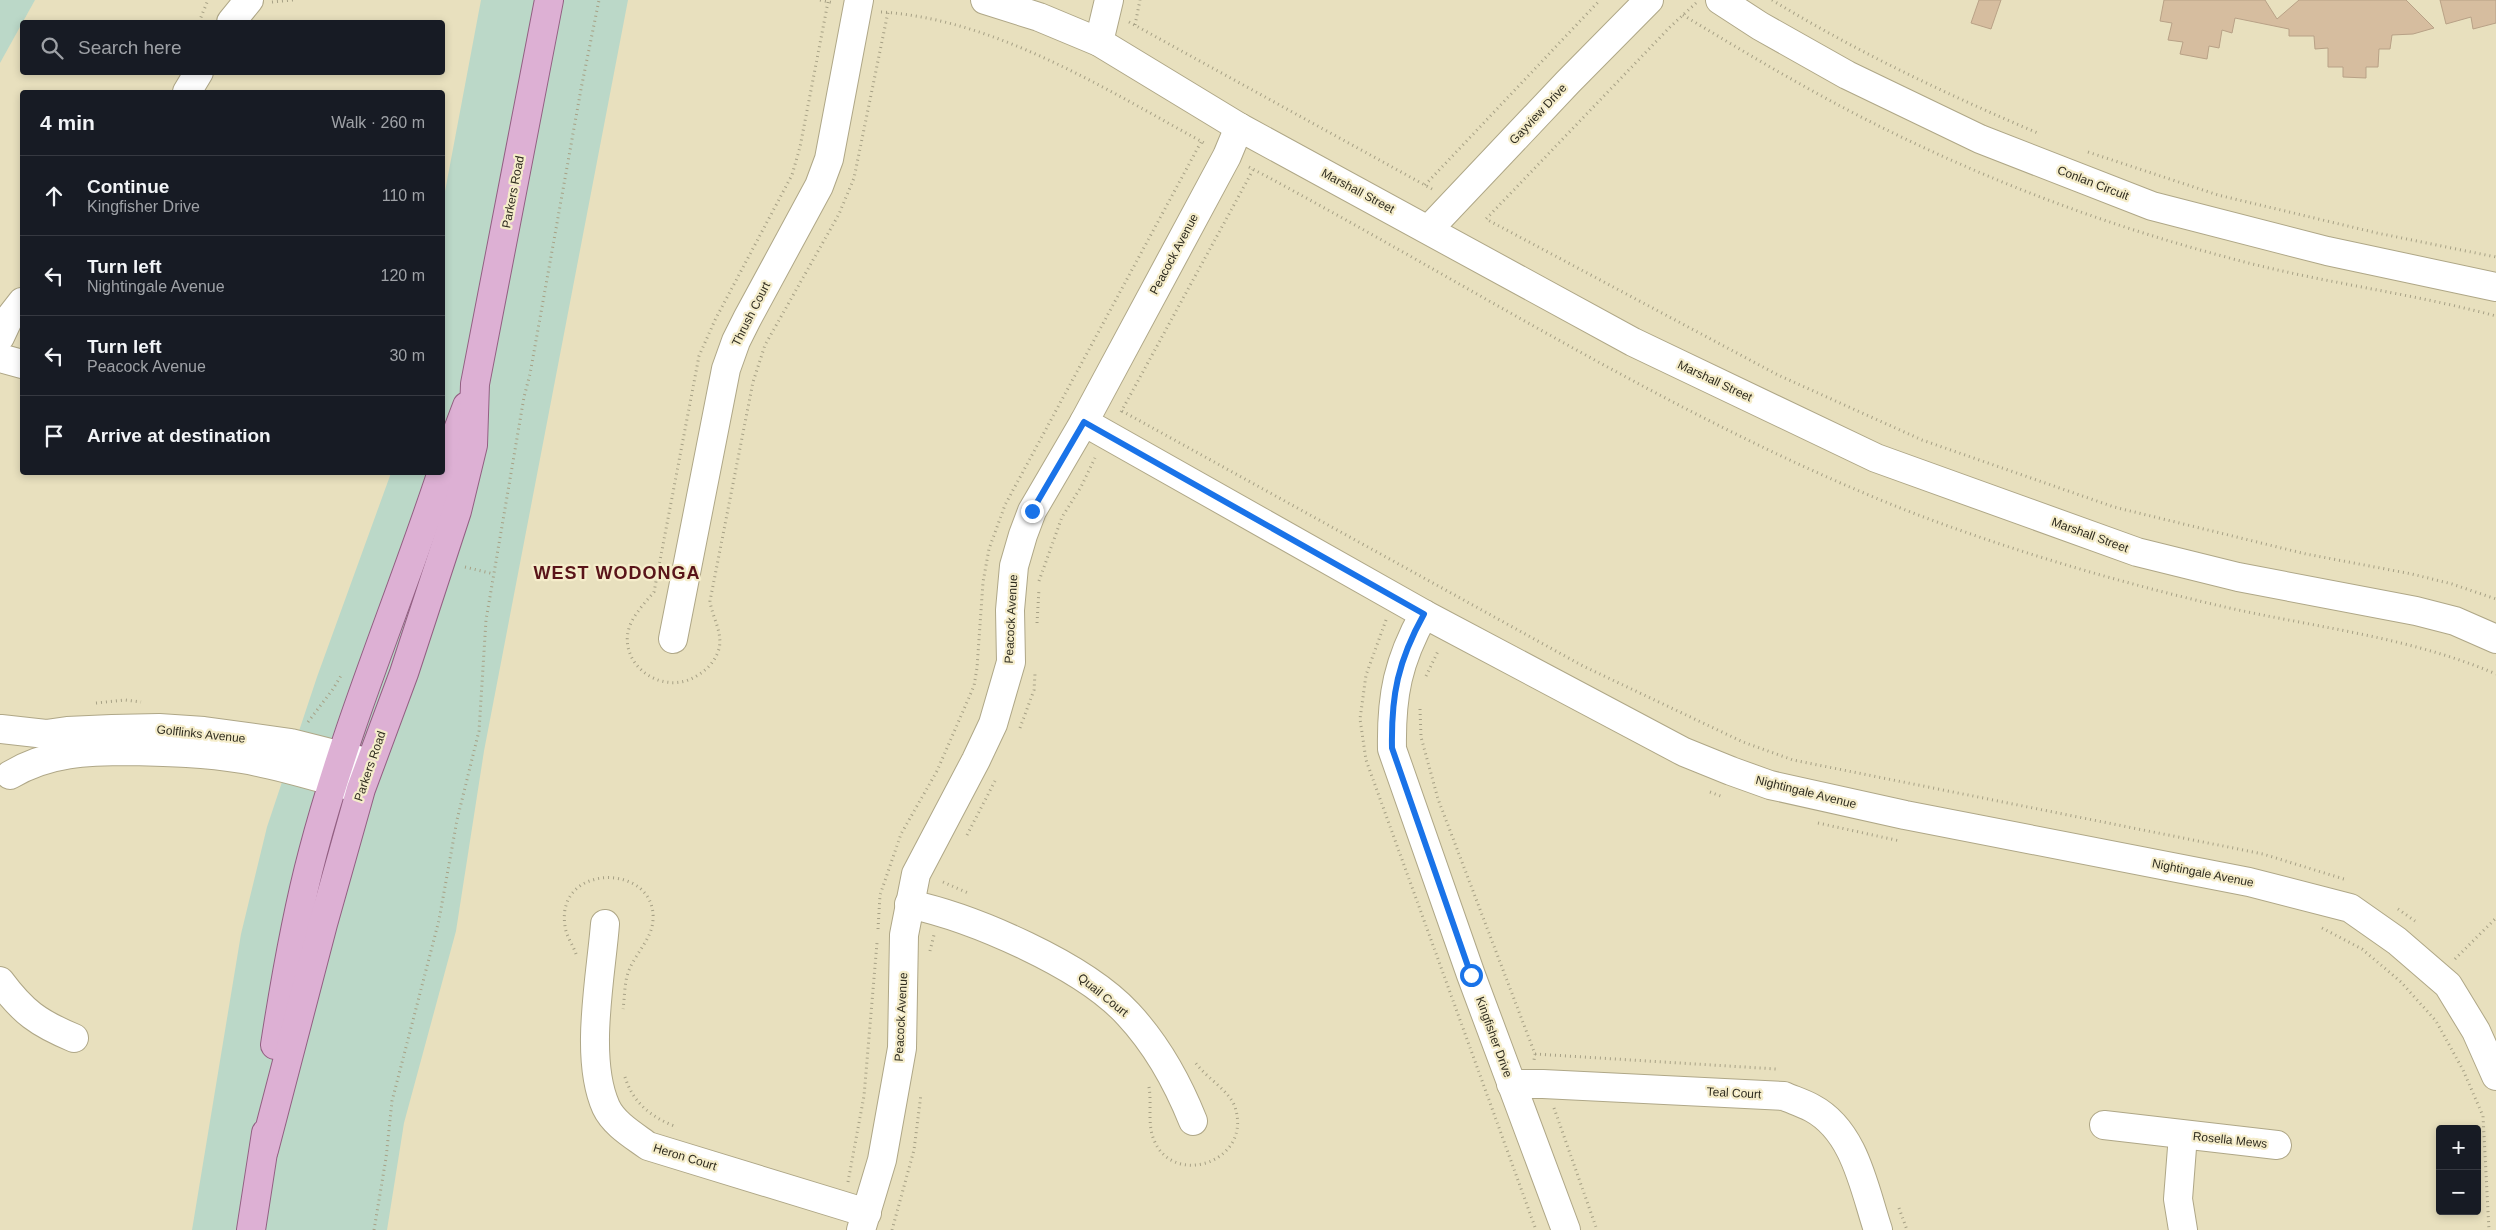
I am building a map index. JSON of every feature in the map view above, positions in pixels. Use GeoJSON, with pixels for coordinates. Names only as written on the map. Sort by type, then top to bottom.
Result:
{"type":"FeatureCollection","features":[{"type":"Feature","properties":{"kind":"main road","name":"Parkers Road"},"geometry":{"type":"LineString","coordinates":[[264,1150],[323,924],[361,789],[404,673],[457,511],[472,445],[476,384],[549,0]]}},
{"type":"Feature","properties":{"kind":"main road","name":"Parkers Road"},"geometry":{"type":"LineString","coordinates":[[445,464],[476,384]]}},
{"type":"Feature","properties":{"kind":"main road","name":"Parkers Road"},"geometry":{"type":"LineString","coordinates":[[251,1230],[264,1150],[271,1073],[296,917],[313,850],[342,755],[441,475]]}},
{"type":"Feature","properties":{"kind":"street"},"geometry":{"type":"LineString","coordinates":[[233,20],[248,0]]}},
{"type":"Feature","properties":{"kind":"street","name":"Thrush Court"},"geometry":{"type":"LineString","coordinates":[[673,639],[726,369],[736,341],[808,210],[823,177],[829,158],[859,0]]}},
{"type":"Feature","properties":{"kind":"street","name":"Marshall Street"},"geometry":{"type":"LineString","coordinates":[[985,0],[1039,18],[1099,42],[1239,127],[1633,342],[1876,458],[2137,552],[2238,576],[2416,611],[2455,621],[2496,639]]}},
{"type":"Feature","properties":{"kind":"street","name":"Gayview Drive"},"geometry":{"type":"LineString","coordinates":[[1429,229],[1568,82],[1649,0]]}},
{"type":"Feature","properties":{"kind":"street","name":"Conlan Circuit"},"geometry":{"type":"LineString","coordinates":[[1720,0],[1760,26],[1839,70],[1980,139],[2152,206],[2327,251],[2496,286]]}},
{"type":"Feature","properties":{"kind":"street"},"geometry":{"type":"LineString","coordinates":[[1099,42],[1108,5]]}},
{"type":"Feature","properties":{"kind":"street"},"geometry":{"type":"LineString","coordinates":[[188,90],[197,75]]}},
{"type":"Feature","properties":{"kind":"street","name":"Peacock Avenue"},"geometry":{"type":"LineString","coordinates":[[864,1222],[882,1160],[902,1048],[904,934],[909,904],[920,866],[993,724],[1011,662],[1010,610],[1014,566],[1023,535],[1032,511],[1084,422],[1227,156],[1239,127]]}},
{"type":"Feature","properties":{"kind":"street"},"geometry":{"type":"LineString","coordinates":[[0,337],[8,320],[20,305]]}},
{"type":"Feature","properties":{"kind":"street"},"geometry":{"type":"LineString","coordinates":[[0,358],[20,363]]}},
{"type":"Feature","properties":{"kind":"street","name":"Nightingale Avenue"},"geometry":{"type":"LineString","coordinates":[[1084,422],[1102,447],[1419,623],[1684,752],[1770,785],[1905,815],[2249,882],[2350,908],[2397,941],[2448,985],[2476,1031],[2496,1076]]}},
{"type":"Feature","properties":{"kind":"street","name":"Kingfisher Drive"},"geometry":{"type":"LineString","coordinates":[[1419,623],[1397,677],[1392,712],[1392,748],[1511,1084],[1566,1230]]}},
{"type":"Feature","properties":{"kind":"street","name":"Golflinks Avenue"},"geometry":{"type":"LineString","coordinates":[[0,729],[46,734],[67,730],[159,728],[204,731],[290,743],[370,763]]}},
{"type":"Feature","properties":{"kind":"street"},"geometry":{"type":"LineString","coordinates":[[0,729],[9,739],[14,750],[14,763],[5,781]]}},
{"type":"Feature","properties":{"kind":"street","name":"Golflinks Avenue"},"geometry":{"type":"LineString","coordinates":[[5,781],[28,764],[66,753],[201,753],[244,759],[361,789]]}},
{"type":"Feature","properties":{"kind":"street","name":"Quail Court"},"geometry":{"type":"LineString","coordinates":[[909,904],[938,910],[1008,938],[1078,974],[1128,1013],[1157,1050],[1177,1083],[1193,1120]]}},
{"type":"Feature","properties":{"kind":"street","name":"Heron Court"},"geometry":{"type":"LineString","coordinates":[[606,924],[596,1052],[598,1076],[607,1107],[625,1130],[648,1146],[864,1222]]}},
{"type":"Feature","properties":{"kind":"street"},"geometry":{"type":"LineString","coordinates":[[0,981],[16,1002],[42,1025],[74,1038]]}},
{"type":"Feature","properties":{"kind":"street","name":"Teal Court"},"geometry":{"type":"LineString","coordinates":[[1511,1084],[1754,1093],[1784,1096],[1814,1109],[1834,1125],[1855,1159],[1878,1230]]}},
{"type":"Feature","properties":{"kind":"street","name":"Rosella Mews"},"geometry":{"type":"LineString","coordinates":[[2104,1125],[2277,1145]]}},
{"type":"Feature","properties":{"kind":"street","name":"Rosella Mews"},"geometry":{"type":"LineString","coordinates":[[2183,1135],[2178,1199],[2183,1230]]}},
{"type":"Feature","properties":{"kind":"path"},"geometry":{"type":"LineString","coordinates":[[200,20],[208,0]]}},
{"type":"Feature","properties":{"kind":"path"},"geometry":{"type":"LineString","coordinates":[[374,1230],[386,1158],[392,1101],[439,920],[457,820],[479,731],[486,620],[524,397],[530,374],[581,89],[599,0]]}},
{"type":"Feature","properties":{"kind":"path"},"geometry":{"type":"LineString","coordinates":[[1135,25],[1140,0]]}},
{"type":"Feature","properties":{"kind":"path"},"geometry":{"type":"LineString","coordinates":[[1425,185],[1600,0]]}},
{"type":"Feature","properties":{"kind":"path"},"geometry":{"type":"LineString","coordinates":[[1486,219],[1670,27],[1700,0]]}},
{"type":"Feature","properties":{"kind":"path"},"geometry":{"type":"LineString","coordinates":[[1772,0],[1877,59],[1962,100],[2043,135]]}},
{"type":"Feature","properties":{"kind":"path"},"geometry":{"type":"LineString","coordinates":[[1108,5],[1135,25],[1486,219],[1778,376],[1922,440],[2114,507],[2306,554],[2412,574],[2452,584],[2496,599]]}},
{"type":"Feature","properties":{"kind":"path"},"geometry":{"type":"LineString","coordinates":[[2085,151],[2218,195],[2368,231],[2496,256]]}},
{"type":"Feature","properties":{"kind":"path"},"geometry":{"type":"LineString","coordinates":[[1037,627],[1039,580],[1062,517],[1081,487],[1253,170]]}},
{"type":"Feature","properties":{"kind":"path"},"geometry":{"type":"LineString","coordinates":[[1122,411],[1583,666],[1743,742],[1793,760],[2263,854],[2350,882]]}},
{"type":"Feature","properties":{"kind":"path"},"geometry":{"type":"LineString","coordinates":[[1102,447],[1104,463]]}},
{"type":"Feature","properties":{"kind":"path"},"geometry":{"type":"LineString","coordinates":[[442,561],[494,574]]}},
{"type":"Feature","properties":{"kind":"path"},"geometry":{"type":"LineString","coordinates":[[1424,684],[1431,664],[1440,649],[1419,623],[1386,618],[1366,675],[1360,719],[1366,760],[1536,1230]]}},
{"type":"Feature","properties":{"kind":"path"},"geometry":{"type":"LineString","coordinates":[[1019,730],[1034,690],[1035,672]]}},
{"type":"Feature","properties":{"kind":"path"},"geometry":{"type":"LineString","coordinates":[[303,725],[307,723],[333,689],[342,673]]}},
{"type":"Feature","properties":{"kind":"path"},"geometry":{"type":"LineString","coordinates":[[87,705],[125,700],[144,703]]}},
{"type":"Feature","properties":{"kind":"path"},"geometry":{"type":"LineString","coordinates":[[1421,702],[1421,737],[1438,799],[1535,1054],[1532,1068],[1543,1084]]}},
{"type":"Feature","properties":{"kind":"path"},"geometry":{"type":"LineString","coordinates":[[964,840],[1000,772]]}},
{"type":"Feature","properties":{"kind":"path"},"geometry":{"type":"LineString","coordinates":[[1701,788],[1728,798]]}},
{"type":"Feature","properties":{"kind":"path"},"geometry":{"type":"LineString","coordinates":[[1812,821],[1849,832],[1906,843]]}},
{"type":"Feature","properties":{"kind":"path"},"geometry":{"type":"LineString","coordinates":[[930,960],[940,888],[946,874]]}},
{"type":"Feature","properties":{"kind":"path"},"geometry":{"type":"LineString","coordinates":[[577,962],[565,926],[565,911],[570,894],[586,883],[599,878],[622,878],[634,884],[651,902],[653,920],[651,930],[628,970],[623,1016]]}},
{"type":"Feature","properties":{"kind":"path"},"geometry":{"type":"LineString","coordinates":[[2392,905],[2408,915],[2421,927]]}},
{"type":"Feature","properties":{"kind":"path"},"geometry":{"type":"LineString","coordinates":[[2454,959],[2496,918]]}},
{"type":"Feature","properties":{"kind":"path"},"geometry":{"type":"LineString","coordinates":[[2315,925],[2362,949],[2401,982],[2440,1030],[2463,1070],[2482,1116],[2489,1230]]}},
{"type":"Feature","properties":{"kind":"path"},"geometry":{"type":"LineString","coordinates":[[2448,953],[2458,963]]}},
{"type":"Feature","properties":{"kind":"path"},"geometry":{"type":"LineString","coordinates":[[624,1073],[634,1097],[646,1110],[660,1121],[679,1127]]}},
{"type":"Feature","properties":{"kind":"path"},"geometry":{"type":"LineString","coordinates":[[892,1230],[914,1150],[921,1089]]}},
{"type":"Feature","properties":{"kind":"path"},"geometry":{"type":"LineString","coordinates":[[1563,1107],[1554,1106],[1596,1230]]}},
{"type":"Feature","properties":{"kind":"path"},"geometry":{"type":"LineString","coordinates":[[839,1179],[848,1181]]}},
{"type":"Feature","properties":{"kind":"green space"},"geometry":{"type":"Polygon","coordinates":[[[0,0],[35,0],[24,20],[20,20],[20,27],[0,63],[0,0]]]}},
{"type":"Feature","properties":{"kind":"green space"},"geometry":{"type":"Polygon","coordinates":[[[481,0],[628,0],[484,751],[456,931],[404,1123],[387,1230],[192,1230],[241,934],[267,827],[317,677],[390,475],[445,475],[445,191],[481,0]]]}},
{"type":"Feature","properties":{"kind":"building"},"geometry":{"type":"Polygon","coordinates":[[[1979,0],[2001,0],[1991,29],[1971,23],[1979,0]]]}},
{"type":"Feature","properties":{"kind":"building"},"geometry":{"type":"Polygon","coordinates":[[[2164,0],[2265,0],[2277,19],[2299,0],[2406,0],[2434,28],[2413,34],[2392,35],[2390,49],[2379,49],[2378,67],[2366,67],[2366,78],[2343,77],[2343,67],[2328,67],[2328,48],[2315,49],[2314,36],[2289,36],[2289,29],[2235,18],[2232,33],[2222,30],[2219,48],[2209,46],[2207,59],[2180,54],[2183,42],[2168,40],[2172,23],[2160,21],[2164,0]]]}},
{"type":"Feature","properties":{"kind":"building"},"geometry":{"type":"Polygon","coordinates":[[[2440,0],[2496,0],[2496,23],[2473,29],[2471,17],[2446,24],[2440,0]]]}},
{"type":"Feature","properties":{"kind":"district","name":"WEST WODONGA"},"geometry":{"type":"Point","coordinates":[617,573]}},
{"type":"Feature","properties":{"kind":"route"},"geometry":{"type":"LineString","coordinates":[[1032,511],[1084,422],[1424,614],[1414,633],[1397,677],[1392,712],[1392,748],[1471,975]]}}]}
